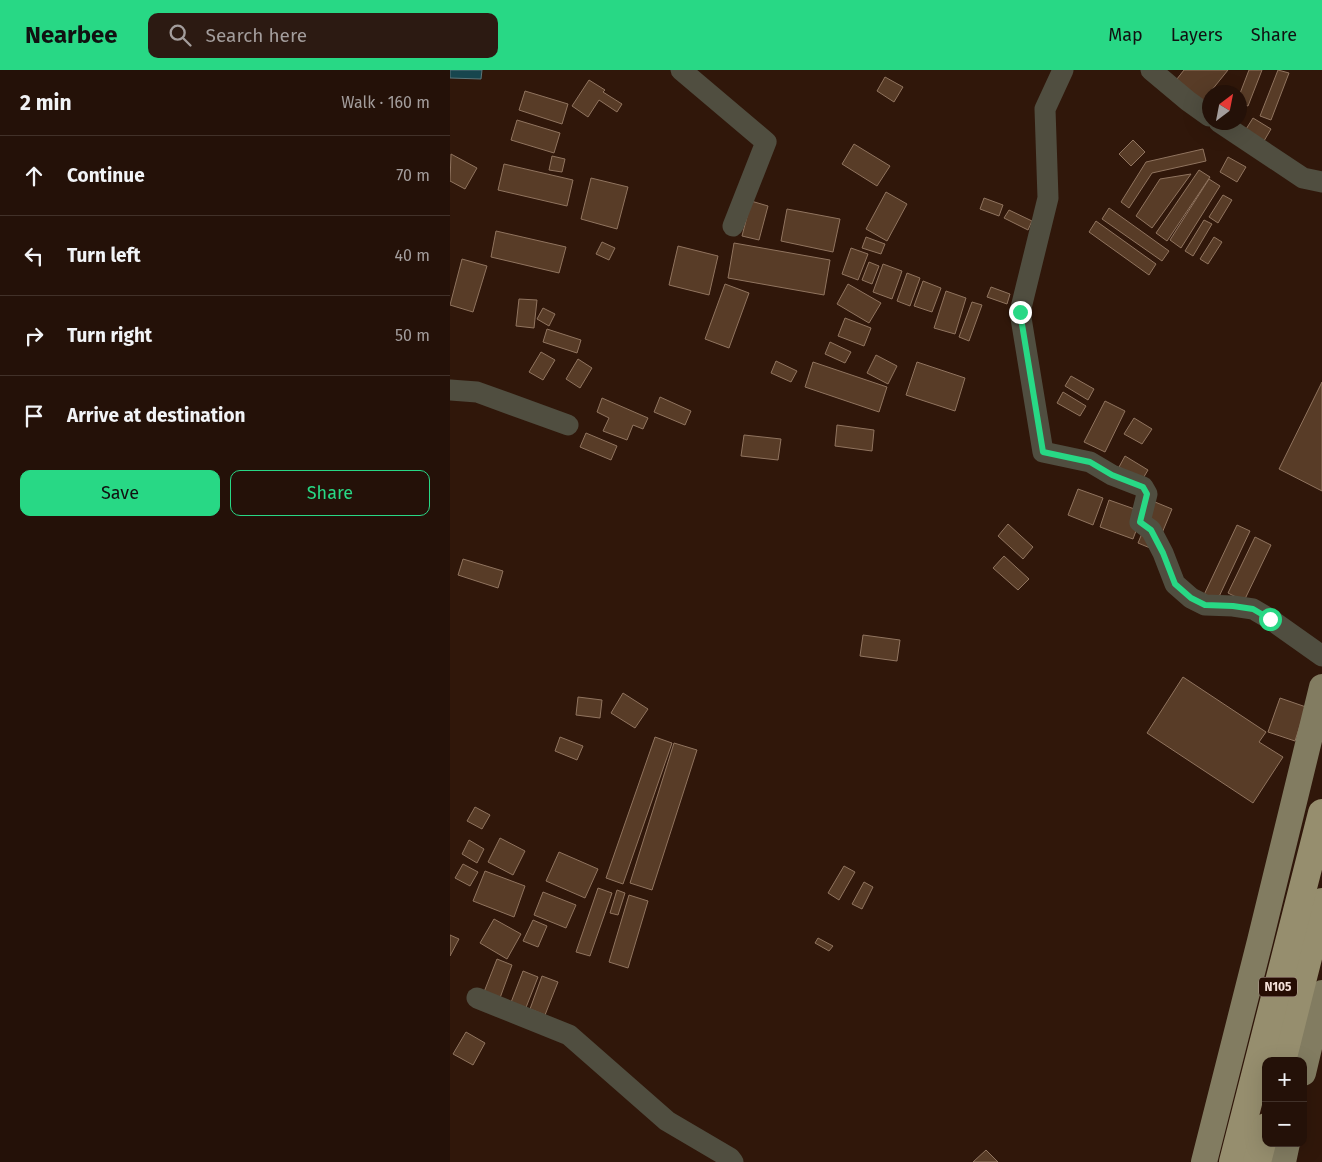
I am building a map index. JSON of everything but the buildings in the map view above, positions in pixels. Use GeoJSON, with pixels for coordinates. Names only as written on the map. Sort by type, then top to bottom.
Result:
{"type":"FeatureCollection","features":[{"type":"Feature","properties":{"kind":"highway","name":"N105"},"geometry":{"type":"LineString","coordinates":[[1233,1162],[1322,813]]}},
{"type":"Feature","properties":{"kind":"highway","name":"N105"},"geometry":{"type":"LineString","coordinates":[[1283,1057],[1322,902]]}},
{"type":"Feature","properties":{"kind":"highway"},"geometry":{"type":"LineString","coordinates":[[1257,1162],[1262,1143]]}},
{"type":"Feature","properties":{"kind":"main road"},"geometry":{"type":"LineString","coordinates":[[1204,1162],[1322,687]]}},
{"type":"Feature","properties":{"kind":"main road"},"geometry":{"type":"LineString","coordinates":[[1307,1057],[1322,993]]}},
{"type":"Feature","properties":{"kind":"main road"},"geometry":{"type":"LineString","coordinates":[[1283,1162],[1286,1147]]}},
{"type":"Feature","properties":{"kind":"street"},"geometry":{"type":"LineString","coordinates":[[681,70],[766,142],[733,226]]}},
{"type":"Feature","properties":{"kind":"street"},"geometry":{"type":"LineString","coordinates":[[1063,70],[1045,109],[1048,198],[1020,312],[1043,452],[1090,462],[1112,475],[1143,487],[1147,494],[1140,522],[1151,530],[1163,553],[1175,584],[1191,598],[1205,605],[1253,609],[1277,623],[1322,656]]}},
{"type":"Feature","properties":{"kind":"street"},"geometry":{"type":"LineString","coordinates":[[1152,70],[1202,111]]}},
{"type":"Feature","properties":{"kind":"street"},"geometry":{"type":"LineString","coordinates":[[1231,130],[1303,178],[1322,182]]}},
{"type":"Feature","properties":{"kind":"street"},"geometry":{"type":"LineString","coordinates":[[450,390],[477,392],[568,425]]}},
{"type":"Feature","properties":{"kind":"street"},"geometry":{"type":"LineString","coordinates":[[476,998],[569,1035],[667,1121],[730,1158],[733,1162]]}},
{"type":"Feature","properties":{"kind":"water"},"geometry":{"type":"Polygon","coordinates":[[[450,70],[482,70],[481,79],[450,78],[450,70]]]}},
{"type":"Feature","properties":{"kind":"route"},"geometry":{"type":"LineString","coordinates":[[1020,312],[1043,452],[1090,462],[1112,475],[1143,487],[1147,494],[1140,522],[1151,530],[1163,553],[1175,584],[1191,598],[1205,605],[1253,609],[1270,619]]}}]}
